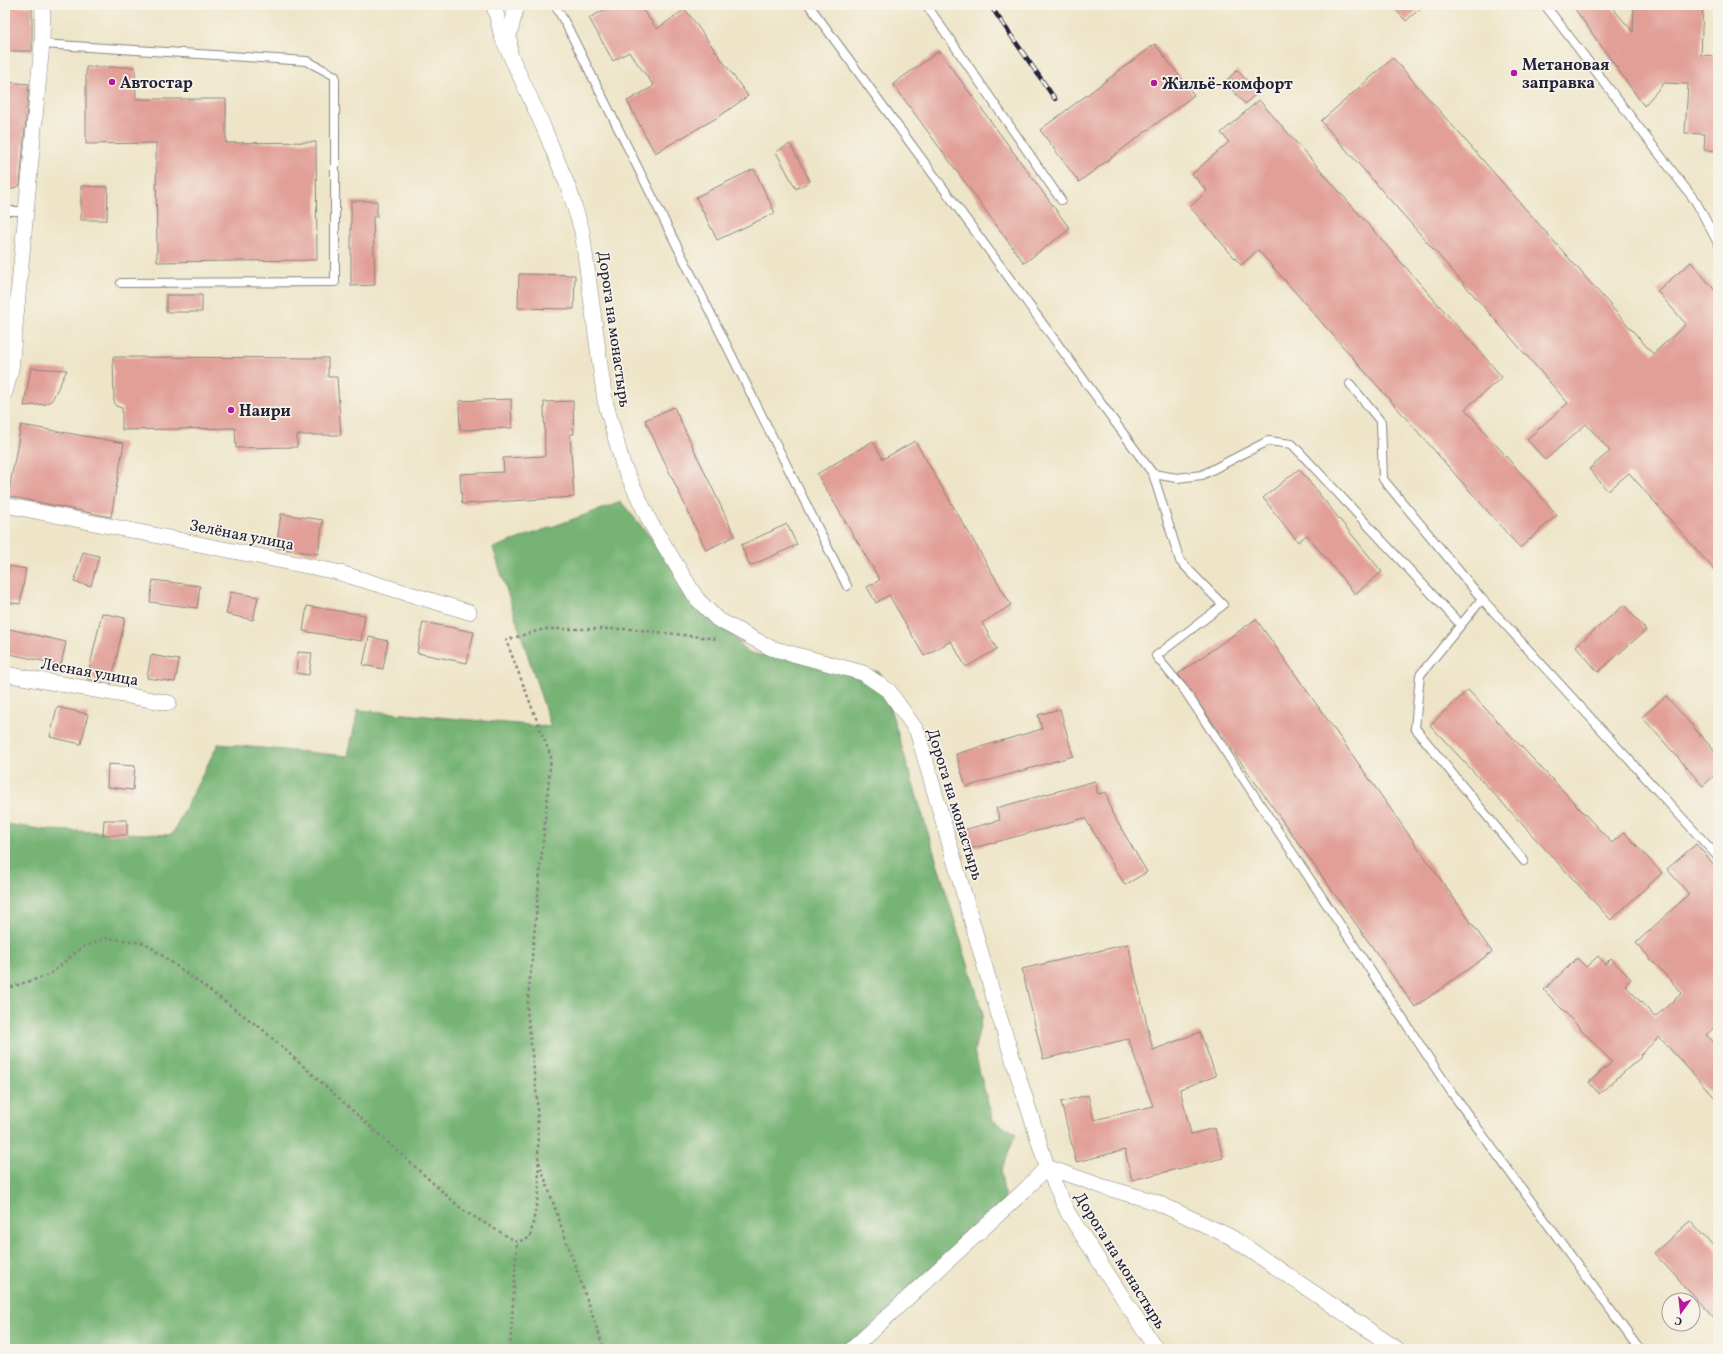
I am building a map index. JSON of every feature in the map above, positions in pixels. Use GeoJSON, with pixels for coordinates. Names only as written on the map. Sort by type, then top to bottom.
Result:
{"type":"FeatureCollection","features":[{"type":"Feature","properties":{"kind":"street"},"geometry":{"type":"LineString","coordinates":[[5,392],[42,44],[43,5]]}},
{"type":"Feature","properties":{"kind":"street","name":"Дорога на монастырь"},"geometry":{"type":"LineString","coordinates":[[494,5],[502,37],[543,126],[569,189],[582,231],[605,401],[623,465],[650,522],[698,599],[717,619],[771,648],[863,673],[889,691],[917,731],[998,1012],[1047,1167],[1068,1213],[1156,1349]]}},
{"type":"Feature","properties":{"kind":"street"},"geometry":{"type":"LineString","coordinates":[[512,61],[509,36],[517,5]]}},
{"type":"Feature","properties":{"kind":"street","name":"Зелёная улица"},"geometry":{"type":"LineString","coordinates":[[5,505],[337,572],[469,612]]}},
{"type":"Feature","properties":{"kind":"street","name":"Лесная улица"},"geometry":{"type":"LineString","coordinates":[[5,674],[169,703]]}},
{"type":"Feature","properties":{"kind":"street"},"geometry":{"type":"LineString","coordinates":[[852,1349],[1026,1189],[1047,1167],[1104,1187],[1156,1202],[1231,1237],[1398,1349]]}},
{"type":"Feature","properties":{"kind":"lane"},"geometry":{"type":"LineString","coordinates":[[555,5],[576,43],[847,586]]}},
{"type":"Feature","properties":{"kind":"lane"},"geometry":{"type":"LineString","coordinates":[[809,5],[1152,474],[1180,562],[1223,605],[1156,656],[1185,691],[1452,1093],[1639,1349]]}},
{"type":"Feature","properties":{"kind":"lane"},"geometry":{"type":"LineString","coordinates":[[933,5],[929,9],[1061,200]]}},
{"type":"Feature","properties":{"kind":"lane"},"geometry":{"type":"LineString","coordinates":[[1546,5],[1696,202],[1718,243]]}},
{"type":"Feature","properties":{"kind":"lane"},"geometry":{"type":"LineString","coordinates":[[42,44],[307,61],[335,76],[335,282],[121,283]]}},
{"type":"Feature","properties":{"kind":"lane"},"geometry":{"type":"LineString","coordinates":[[5,211],[25,211]]}},
{"type":"Feature","properties":{"kind":"lane"},"geometry":{"type":"LineString","coordinates":[[1350,384],[1381,422],[1383,479],[1482,599],[1718,857]]}},
{"type":"Feature","properties":{"kind":"lane"},"geometry":{"type":"LineString","coordinates":[[1152,474],[1178,478],[1202,474],[1268,441],[1292,444],[1460,624]]}},
{"type":"Feature","properties":{"kind":"lane"},"geometry":{"type":"LineString","coordinates":[[1482,599],[1460,624],[1420,675],[1415,728],[1524,861]]}},
{"type":"Feature","properties":{"kind":"path"},"geometry":{"type":"LineString","coordinates":[[5,989],[49,975],[81,948],[106,938],[145,943],[262,1029],[464,1211],[517,1242],[530,1238],[539,1192],[537,1098],[527,1010],[552,757],[506,640],[544,629],[631,629],[725,640]]}},
{"type":"Feature","properties":{"kind":"path"},"geometry":{"type":"LineString","coordinates":[[538,1160],[604,1349]]}},
{"type":"Feature","properties":{"kind":"path"},"geometry":{"type":"LineString","coordinates":[[510,1349],[517,1242]]}},
{"type":"Feature","properties":{"kind":"green space"},"geometry":{"type":"Polygon","coordinates":[[[621,502],[748,653],[879,672],[983,1014],[974,1051],[993,1121],[1016,1133],[1001,1172],[1005,1201],[846,1349],[5,1349],[5,824],[47,830],[172,835],[218,744],[348,756],[358,710],[551,727],[493,548],[621,502]]]}},
{"type":"Feature","properties":{"kind":"building"},"geometry":{"type":"Polygon","coordinates":[[[614,5],[639,5],[657,29],[685,9],[748,96],[720,116],[655,153],[627,101],[654,86],[629,52],[613,61],[589,18],[614,5]]]}},
{"type":"Feature","properties":{"kind":"building"},"geometry":{"type":"Polygon","coordinates":[[[1391,5],[1424,5],[1406,21],[1391,5]]]}},
{"type":"Feature","properties":{"kind":"building"},"geometry":{"type":"Polygon","coordinates":[[[1572,5],[1610,5],[1633,32],[1634,5],[1703,5],[1701,55],[1718,56],[1718,151],[1704,150],[1705,134],[1685,133],[1688,84],[1664,83],[1644,106],[1572,5]]]}},
{"type":"Feature","properties":{"kind":"building"},"geometry":{"type":"Polygon","coordinates":[[[32,6],[32,51],[5,51],[5,7],[32,6]]]}},
{"type":"Feature","properties":{"kind":"building"},"geometry":{"type":"Polygon","coordinates":[[[1155,44],[1194,95],[1079,182],[1040,130],[1155,44]]]}},
{"type":"Feature","properties":{"kind":"building"},"geometry":{"type":"Polygon","coordinates":[[[939,51],[1070,229],[1024,263],[893,84],[939,51]]]}},
{"type":"Feature","properties":{"kind":"building"},"geometry":{"type":"Polygon","coordinates":[[[1393,58],[1653,354],[1686,324],[1657,291],[1691,262],[1718,294],[1718,574],[1629,473],[1608,491],[1589,469],[1610,451],[1586,424],[1545,460],[1527,439],[1568,403],[1321,121],[1393,58]]]}},
{"type":"Feature","properties":{"kind":"building"},"geometry":{"type":"Polygon","coordinates":[[[86,67],[135,67],[136,99],[226,99],[226,143],[316,142],[317,260],[157,262],[156,143],[86,144],[86,67]]]}},
{"type":"Feature","properties":{"kind":"building"},"geometry":{"type":"Polygon","coordinates":[[[1237,70],[1258,92],[1245,104],[1225,82],[1237,70]]]}},
{"type":"Feature","properties":{"kind":"building"},"geometry":{"type":"Polygon","coordinates":[[[5,82],[29,84],[20,185],[5,193],[5,82]]]}},
{"type":"Feature","properties":{"kind":"building"},"geometry":{"type":"Polygon","coordinates":[[[1259,100],[1502,377],[1465,409],[1557,515],[1520,548],[1258,250],[1241,265],[1190,207],[1207,191],[1192,174],[1229,142],[1221,133],[1259,100]]]}},
{"type":"Feature","properties":{"kind":"building"},"geometry":{"type":"Polygon","coordinates":[[[790,144],[810,181],[796,189],[776,152],[790,144]]]}},
{"type":"Feature","properties":{"kind":"building"},"geometry":{"type":"Polygon","coordinates":[[[754,169],[775,213],[717,240],[696,197],[754,169]]]}},
{"type":"Feature","properties":{"kind":"building"},"geometry":{"type":"Polygon","coordinates":[[[81,186],[108,187],[107,220],[81,220],[81,186]]]}},
{"type":"Feature","properties":{"kind":"building"},"geometry":{"type":"Polygon","coordinates":[[[351,201],[377,201],[377,217],[373,217],[375,285],[351,286],[351,201]]]}},
{"type":"Feature","properties":{"kind":"building"},"geometry":{"type":"Polygon","coordinates":[[[519,274],[575,275],[574,309],[518,308],[519,274]]]}},
{"type":"Feature","properties":{"kind":"building"},"geometry":{"type":"Polygon","coordinates":[[[166,295],[202,295],[202,312],[166,312],[166,295]]]}},
{"type":"Feature","properties":{"kind":"building","name":"Наири"},"geometry":{"type":"Polygon","coordinates":[[[113,357],[328,358],[328,377],[337,377],[341,435],[297,435],[297,447],[236,448],[235,428],[122,430],[122,408],[116,406],[114,401],[113,357]]]}},
{"type":"Feature","properties":{"kind":"building"},"geometry":{"type":"Polygon","coordinates":[[[31,368],[67,370],[52,400],[46,404],[24,406],[31,368]]]}},
{"type":"Feature","properties":{"kind":"building"},"geometry":{"type":"Polygon","coordinates":[[[511,399],[512,428],[460,430],[459,401],[511,399]]]}},
{"type":"Feature","properties":{"kind":"building"},"geometry":{"type":"Polygon","coordinates":[[[573,401],[574,434],[570,434],[574,497],[462,504],[460,474],[504,472],[503,458],[545,456],[544,402],[573,401]]]}},
{"type":"Feature","properties":{"kind":"building"},"geometry":{"type":"Polygon","coordinates":[[[674,407],[735,536],[706,550],[645,420],[674,407]]]}},
{"type":"Feature","properties":{"kind":"building"},"geometry":{"type":"Polygon","coordinates":[[[21,425],[124,443],[111,517],[8,496],[21,425]]]}},
{"type":"Feature","properties":{"kind":"building"},"geometry":{"type":"Polygon","coordinates":[[[873,441],[883,459],[915,441],[1011,605],[982,623],[997,649],[966,667],[951,641],[924,656],[889,595],[876,603],[867,587],[880,580],[817,474],[873,441]]]}},
{"type":"Feature","properties":{"kind":"building"},"geometry":{"type":"Polygon","coordinates":[[[1299,469],[1382,572],[1355,594],[1307,535],[1298,542],[1263,498],[1299,469]]]}},
{"type":"Feature","properties":{"kind":"building"},"geometry":{"type":"Polygon","coordinates":[[[281,514],[323,520],[318,554],[276,548],[281,514]]]}},
{"type":"Feature","properties":{"kind":"building"},"geometry":{"type":"Polygon","coordinates":[[[787,524],[797,545],[750,566],[741,545],[787,524]]]}},
{"type":"Feature","properties":{"kind":"building"},"geometry":{"type":"Polygon","coordinates":[[[83,552],[99,556],[91,586],[74,582],[83,552]]]}},
{"type":"Feature","properties":{"kind":"building"},"geometry":{"type":"Polygon","coordinates":[[[9,566],[26,569],[20,604],[5,602],[5,588],[9,566]]]}},
{"type":"Feature","properties":{"kind":"building"},"geometry":{"type":"Polygon","coordinates":[[[153,580],[200,586],[197,608],[150,602],[153,580]]]}},
{"type":"Feature","properties":{"kind":"building"},"geometry":{"type":"Polygon","coordinates":[[[231,592],[258,597],[253,620],[226,614],[231,592]]]}},
{"type":"Feature","properties":{"kind":"building"},"geometry":{"type":"Polygon","coordinates":[[[1624,605],[1646,630],[1598,672],[1576,646],[1624,605]]]}},
{"type":"Feature","properties":{"kind":"building"},"geometry":{"type":"Polygon","coordinates":[[[307,606],[365,615],[361,641],[303,631],[307,606]]]}},
{"type":"Feature","properties":{"kind":"building"},"geometry":{"type":"Polygon","coordinates":[[[102,613],[125,618],[111,684],[87,679],[102,613]]]}},
{"type":"Feature","properties":{"kind":"building"},"geometry":{"type":"Polygon","coordinates":[[[1256,619],[1492,952],[1415,1007],[1178,674],[1256,619]]]}},
{"type":"Feature","properties":{"kind":"building"},"geometry":{"type":"Polygon","coordinates":[[[423,622],[474,632],[467,663],[417,653],[423,622]]]}},
{"type":"Feature","properties":{"kind":"building"},"geometry":{"type":"Polygon","coordinates":[[[9,629],[66,642],[61,665],[5,653],[9,629]]]}},
{"type":"Feature","properties":{"kind":"building"},"geometry":{"type":"Polygon","coordinates":[[[369,637],[388,641],[383,669],[363,665],[369,637]]]}},
{"type":"Feature","properties":{"kind":"building"},"geometry":{"type":"Polygon","coordinates":[[[298,652],[312,653],[309,675],[296,673],[298,652]]]}},
{"type":"Feature","properties":{"kind":"building"},"geometry":{"type":"Polygon","coordinates":[[[151,655],[179,660],[175,682],[147,678],[151,655]]]}},
{"type":"Feature","properties":{"kind":"building"},"geometry":{"type":"Polygon","coordinates":[[[1468,690],[1612,843],[1624,832],[1662,873],[1611,920],[1430,725],[1468,690]]]}},
{"type":"Feature","properties":{"kind":"building"},"geometry":{"type":"Polygon","coordinates":[[[1666,696],[1718,755],[1718,772],[1703,786],[1642,717],[1666,696]]]}},
{"type":"Feature","properties":{"kind":"building"},"geometry":{"type":"Polygon","coordinates":[[[57,707],[88,714],[81,744],[50,737],[57,707]]]}},
{"type":"Feature","properties":{"kind":"building"},"geometry":{"type":"Polygon","coordinates":[[[1060,709],[1073,756],[966,787],[956,754],[1042,729],[1038,715],[1060,709]]]}},
{"type":"Feature","properties":{"kind":"building"},"geometry":{"type":"Polygon","coordinates":[[[108,764],[135,766],[133,790],[107,787],[108,764]]]}},
{"type":"Feature","properties":{"kind":"building"},"geometry":{"type":"Polygon","coordinates":[[[1095,781],[1098,794],[1106,792],[1112,813],[1147,872],[1125,885],[1085,818],[966,850],[960,831],[1000,820],[996,808],[1095,781]]]}},
{"type":"Feature","properties":{"kind":"building"},"geometry":{"type":"Polygon","coordinates":[[[104,820],[127,820],[127,835],[103,835],[104,820]]]}},
{"type":"Feature","properties":{"kind":"building"},"geometry":{"type":"Polygon","coordinates":[[[1696,844],[1718,869],[1718,1024],[1706,1035],[1718,1048],[1718,1101],[1659,1037],[1640,1055],[1641,1057],[1599,1094],[1589,1082],[1612,1062],[1544,990],[1577,958],[1586,967],[1598,956],[1605,964],[1611,958],[1631,979],[1625,985],[1655,1017],[1682,993],[1636,943],[1689,894],[1667,869],[1696,844]]]}},
{"type":"Feature","properties":{"kind":"building"},"geometry":{"type":"Polygon","coordinates":[[[1128,944],[1153,1050],[1200,1032],[1216,1076],[1180,1089],[1191,1134],[1215,1128],[1223,1158],[1132,1180],[1125,1150],[1076,1162],[1061,1102],[1088,1095],[1094,1120],[1153,1106],[1128,1039],[1043,1059],[1022,969],[1128,944]]]}},
{"type":"Feature","properties":{"kind":"building"},"geometry":{"type":"Polygon","coordinates":[[[1690,1221],[1718,1252],[1718,1323],[1701,1304],[1701,1292],[1690,1292],[1654,1253],[1690,1221]]]}},
{"type":"Feature","properties":{"kind":"railway"},"geometry":{"type":"LineString","coordinates":[[990,5],[1055,99]]}},
{"type":"Feature","properties":{"kind":"place","name":"Метановая заправка"},"geometry":{"type":"Point","coordinates":[1514,73]}},
{"type":"Feature","properties":{"kind":"place","name":"Автостар"},"geometry":{"type":"Point","coordinates":[112,82]}},
{"type":"Feature","properties":{"kind":"place","name":"Жильё-комфорт"},"geometry":{"type":"Point","coordinates":[1154,83]}},
{"type":"Feature","properties":{"kind":"place","name":"Наири"},"geometry":{"type":"Point","coordinates":[231,410]}}]}
